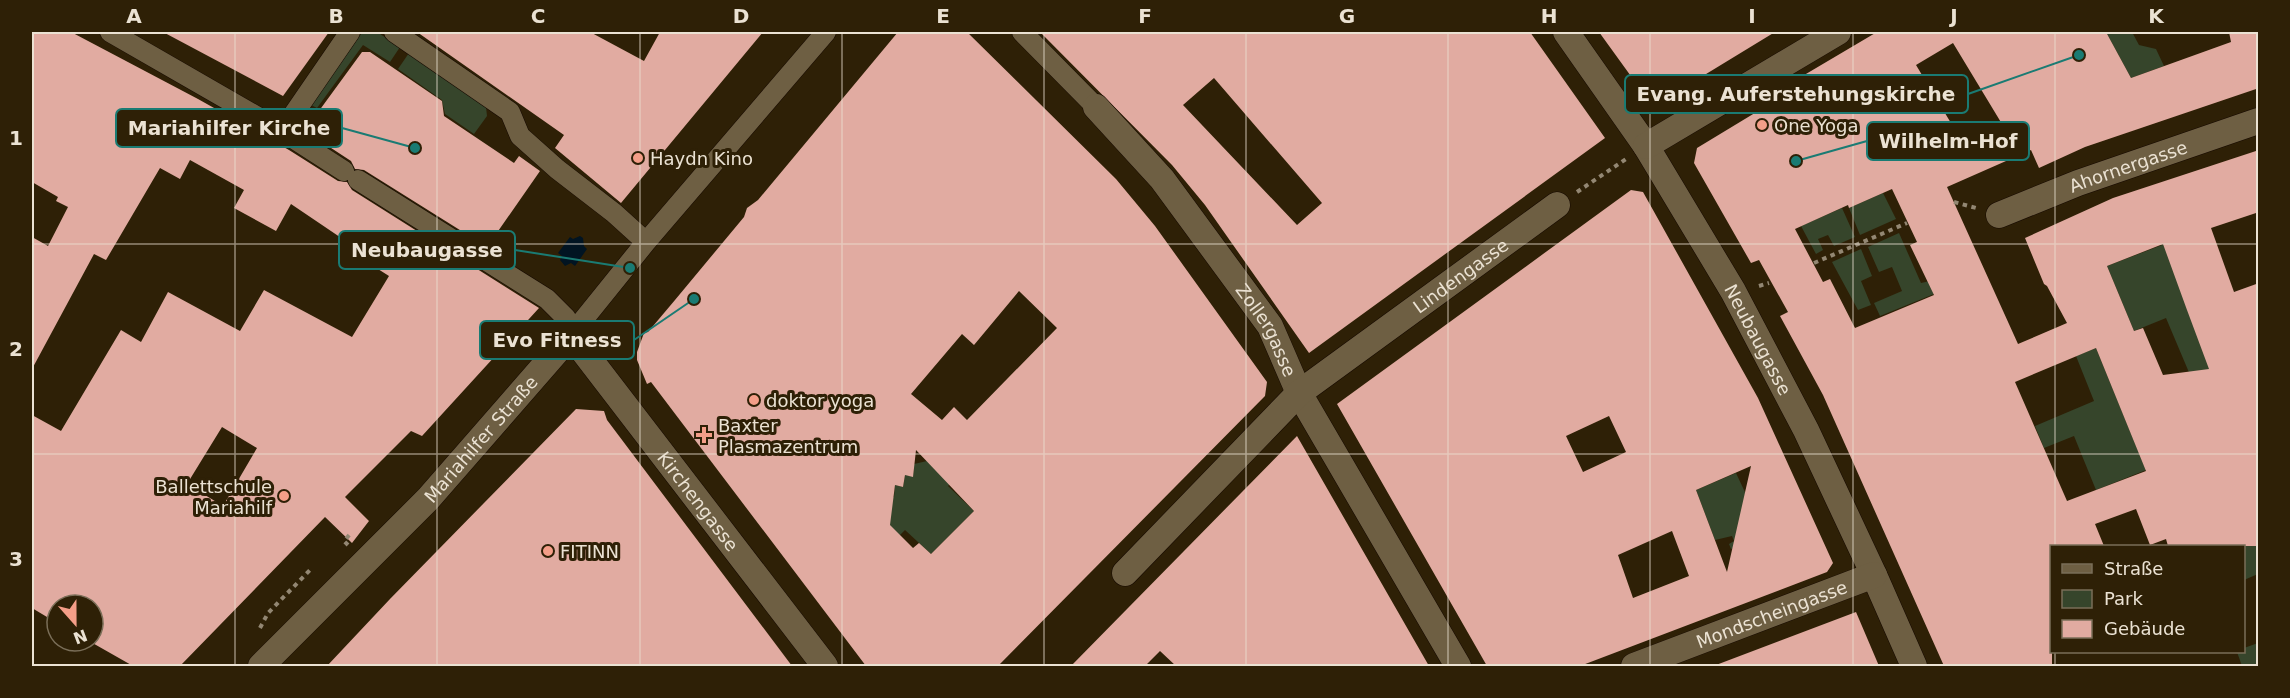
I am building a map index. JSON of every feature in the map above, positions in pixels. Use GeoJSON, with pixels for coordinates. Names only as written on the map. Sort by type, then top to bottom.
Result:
{"type":"FeatureCollection","features":[{"type":"Feature","properties":{"kind":"street"},"geometry":{"type":"LineString","coordinates":[[110,32],[282,131],[547,298],[566,318],[571,335]]}},
{"type":"Feature","properties":{"kind":"street"},"geometry":{"type":"LineString","coordinates":[[282,131],[350,32]]}},
{"type":"Feature","properties":{"kind":"street"},"geometry":{"type":"LineString","coordinates":[[394,32],[510,112],[520,136],[646,242]]}},
{"type":"Feature","properties":{"kind":"street","name":"Mariahilfer Straße"},"geometry":{"type":"LineString","coordinates":[[261,666],[428,499],[571,335],[646,242],[826,32]]}},
{"type":"Feature","properties":{"kind":"street","name":"Zollergasse"},"geometry":{"type":"LineString","coordinates":[[1022,32],[1096,107],[1162,179],[1270,326],[1299,393],[1458,666]]}},
{"type":"Feature","properties":{"kind":"street","name":"Neubaugasse"},"geometry":{"type":"LineString","coordinates":[[1566,32],[1646,146],[1733,291],[1806,430],[1914,666]]}},
{"type":"Feature","properties":{"kind":"street"},"geometry":{"type":"LineString","coordinates":[[1646,146],[1838,32]]}},
{"type":"Feature","properties":{"kind":"street","name":"Ahornergasse"},"geometry":{"type":"LineString","coordinates":[[1999,215],[2078,183],[2259,121]]}},
{"type":"Feature","properties":{"kind":"street","name":"Lindengasse"},"geometry":{"type":"LineString","coordinates":[[1125,573],[1299,393],[1557,205]]}},
{"type":"Feature","properties":{"kind":"street","name":"Kirchengasse"},"geometry":{"type":"LineString","coordinates":[[571,335],[825,666]]}},
{"type":"Feature","properties":{"kind":"street","name":"Mondscheingasse"},"geometry":{"type":"LineString","coordinates":[[1634,666],[1874,575]]}},
{"type":"Feature","properties":{"kind":"path"},"geometry":{"type":"LineString","coordinates":[[1557,205],[1646,146]]}},
{"type":"Feature","properties":{"kind":"path"},"geometry":{"type":"LineString","coordinates":[[1814,263],[1907,223]]}},
{"type":"Feature","properties":{"kind":"path"},"geometry":{"type":"LineString","coordinates":[[346,538],[351,533]]}},
{"type":"Feature","properties":{"kind":"path"},"geometry":{"type":"LineString","coordinates":[[259,631],[268,613],[312,568]]}},
{"type":"Feature","properties":{"kind":"green space"},"geometry":{"type":"Polygon","coordinates":[[[377,32],[400,47],[390,62],[363,45],[317,108],[311,105],[361,34],[377,32]]]}},
{"type":"Feature","properties":{"kind":"green space"},"geometry":{"type":"Polygon","coordinates":[[[2106,32],[2132,32],[2139,45],[2156,49],[2164,66],[2131,78],[2106,32]]]}},
{"type":"Feature","properties":{"kind":"green space"},"geometry":{"type":"Polygon","coordinates":[[[409,53],[486,107],[487,116],[474,134],[445,114],[442,100],[398,69],[409,53]]]}},
{"type":"Feature","properties":{"kind":"green space"},"geometry":{"type":"Polygon","coordinates":[[[1883,193],[1896,219],[1860,235],[1849,208],[1883,193]]]}},
{"type":"Feature","properties":{"kind":"green space"},"geometry":{"type":"Polygon","coordinates":[[[1842,208],[1855,237],[1834,246],[1828,235],[1818,239],[1823,250],[1816,254],[1801,226],[1842,208]]]}},
{"type":"Feature","properties":{"kind":"green space"},"geometry":{"type":"Polygon","coordinates":[[[1899,233],[1921,283],[1930,281],[1934,294],[1880,316],[1874,303],[1902,291],[1892,267],[1879,272],[1868,247],[1899,233]]]}},
{"type":"Feature","properties":{"kind":"green space"},"geometry":{"type":"Polygon","coordinates":[[[2170,242],[2214,381],[2196,389],[2166,318],[2134,331],[2107,266],[2170,242]]]}},
{"type":"Feature","properties":{"kind":"green space"},"geometry":{"type":"Polygon","coordinates":[[[1861,249],[1872,276],[1861,281],[1871,305],[1858,310],[1832,262],[1861,249]]]}},
{"type":"Feature","properties":{"kind":"green space"},"geometry":{"type":"Polygon","coordinates":[[[2096,348],[2146,470],[2096,490],[2074,436],[2044,448],[2035,426],[2094,401],[2076,356],[2096,348]]]}},
{"type":"Feature","properties":{"kind":"green space"},"geometry":{"type":"Polygon","coordinates":[[[927,461],[970,463],[948,486],[974,511],[931,554],[905,530],[866,569],[886,496],[894,497],[895,485],[903,487],[905,475],[913,476],[914,464],[927,461]]]}},
{"type":"Feature","properties":{"kind":"green space"},"geometry":{"type":"Polygon","coordinates":[[[1736,473],[1751,505],[1740,546],[1731,549],[1729,544],[1734,541],[1732,536],[1715,540],[1696,490],[1736,473]]]}},
{"type":"Feature","properties":{"kind":"green space"},"geometry":{"type":"Polygon","coordinates":[[[2258,539],[2258,574],[2245,580],[2245,545],[2221,545],[2219,541],[2258,539]]]}},
{"type":"Feature","properties":{"kind":"green space"},"geometry":{"type":"Polygon","coordinates":[[[2258,643],[2258,666],[2242,666],[2237,653],[2245,653],[2245,648],[2258,643]]]}},
{"type":"Feature","properties":{"kind":"water"},"geometry":{"type":"Polygon","coordinates":[[[580,236],[587,249],[575,266],[571,263],[565,266],[560,260],[562,256],[558,253],[570,237],[573,239],[580,236]]]}},
{"type":"Feature","properties":{"kind":"building"},"geometry":{"type":"Polygon","coordinates":[[[32,32],[71,32],[198,99],[289,150],[338,181],[347,182],[352,190],[539,308],[422,436],[411,431],[345,497],[369,521],[352,543],[325,517],[180,666],[133,666],[105,650],[105,593],[45,593],[45,616],[32,608],[32,415],[61,431],[121,330],[141,342],[168,292],[240,331],[264,290],[352,337],[389,276],[359,257],[362,252],[291,204],[276,231],[234,208],[244,190],[190,160],[180,179],[160,168],[106,260],[94,254],[32,369],[32,237],[48,246],[68,207],[56,201],[58,197],[32,182],[32,32]],[[222,427],[187,484],[223,506],[257,448],[222,427]]]}},
{"type":"Feature","properties":{"kind":"building"},"geometry":{"type":"Polygon","coordinates":[[[163,32],[329,32],[283,96],[163,32]]]}},
{"type":"Feature","properties":{"kind":"building"},"geometry":{"type":"Polygon","coordinates":[[[417,32],[590,32],[644,61],[660,32],[763,32],[621,203],[555,148],[564,135],[417,32]]]}},
{"type":"Feature","properties":{"kind":"building"},"geometry":{"type":"Polygon","coordinates":[[[898,32],[967,32],[1116,179],[1155,226],[1267,382],[1265,396],[998,666],[866,666],[651,382],[647,384],[637,360],[637,352],[644,333],[648,332],[744,217],[747,208],[758,200],[898,32]],[[1019,291],[974,345],[962,334],[911,394],[942,420],[954,407],[967,420],[1057,328],[1019,291]],[[916,450],[913,477],[905,475],[903,487],[895,485],[890,525],[913,548],[919,543],[931,554],[974,511],[916,450]]]}},
{"type":"Feature","properties":{"kind":"building"},"geometry":{"type":"Polygon","coordinates":[[[1040,32],[1530,32],[1605,138],[1309,353],[1205,205],[1172,165],[1040,32]],[[1214,78],[1183,105],[1297,225],[1322,203],[1214,78]]]}},
{"type":"Feature","properties":{"kind":"building"},"geometry":{"type":"Polygon","coordinates":[[[1599,32],[1775,32],[1670,96],[1664,109],[1649,112],[1645,103],[1646,97],[1599,32]]]}},
{"type":"Feature","properties":{"kind":"building"},"geometry":{"type":"Polygon","coordinates":[[[1877,32],[2106,32],[2131,78],[2231,42],[2229,32],[2259,32],[2259,88],[2085,147],[2039,168],[2031,150],[1947,187],[2018,344],[2067,323],[2044,284],[2025,238],[2113,198],[2259,150],[2259,212],[2211,228],[2234,292],[2259,283],[2259,546],[2168,545],[2166,539],[2150,545],[2136,509],[2095,524],[2104,545],[2050,545],[2052,666],[1944,666],[1823,395],[1780,316],[1788,312],[1759,260],[1751,263],[1694,163],[1697,148],[1793,90],[1789,84],[1877,32]],[[1953,43],[1916,65],[1963,143],[2002,124],[1953,43]],[[1892,189],[1849,208],[1848,205],[1795,229],[1823,282],[1830,279],[1855,328],[1934,295],[1910,245],[1917,242],[1892,189]],[[2163,244],[2107,266],[2134,331],[2143,328],[2163,375],[2209,369],[2163,244]],[[2096,348],[2015,382],[2067,501],[2146,471],[2096,348]]]}},
{"type":"Feature","properties":{"kind":"building"},"geometry":{"type":"Polygon","coordinates":[[[362,52],[370,52],[442,101],[444,116],[514,163],[519,156],[540,171],[487,247],[364,170],[355,169],[351,161],[325,144],[336,129],[316,115],[362,52]]]}},
{"type":"Feature","properties":{"kind":"building"},"geometry":{"type":"Polygon","coordinates":[[[1631,190],[1643,192],[1758,398],[1833,563],[1827,572],[1580,666],[1487,666],[1337,404],[1631,190]],[[1609,416],[1566,436],[1583,472],[1626,452],[1609,416]],[[1751,466],[1696,490],[1727,572],[1751,466]],[[1672,531],[1618,555],[1633,598],[1689,576],[1672,531]]]}},
{"type":"Feature","properties":{"kind":"building"},"geometry":{"type":"Polygon","coordinates":[[[576,409],[604,411],[607,420],[792,666],[327,666],[390,599],[576,409]]]}},
{"type":"Feature","properties":{"kind":"building"},"geometry":{"type":"Polygon","coordinates":[[[1297,436],[1429,666],[1176,666],[1160,651],[1145,666],[1071,666],[1297,436]]]}},
{"type":"Feature","properties":{"kind":"building"},"geometry":{"type":"Polygon","coordinates":[[[1856,612],[1879,666],[1716,665],[1856,612]]]}},
{"type":"Feature","properties":{"kind":"place","name":"Evang. Auferstehungskirche"},"geometry":{"type":"Point","coordinates":[2079,55]}},
{"type":"Feature","properties":{"kind":"place","name":"One Yoga"},"geometry":{"type":"Point","coordinates":[1762,125]}},
{"type":"Feature","properties":{"kind":"place","name":"Mariahilfer Kirche"},"geometry":{"type":"Point","coordinates":[415,148]}},
{"type":"Feature","properties":{"kind":"place","name":"Haydn Kino"},"geometry":{"type":"Point","coordinates":[638,158]}},
{"type":"Feature","properties":{"kind":"place","name":"Wilhelm-Hof"},"geometry":{"type":"Point","coordinates":[1796,161]}},
{"type":"Feature","properties":{"kind":"place","name":"Neubaugasse"},"geometry":{"type":"Point","coordinates":[630,268]}},
{"type":"Feature","properties":{"kind":"place","name":"Evo Fitness"},"geometry":{"type":"Point","coordinates":[694,299]}},
{"type":"Feature","properties":{"kind":"place","name":"doktor yoga"},"geometry":{"type":"Point","coordinates":[754,400]}},
{"type":"Feature","properties":{"kind":"place","name":"Baxter Plasmazentrum"},"geometry":{"type":"Point","coordinates":[704,435]}},
{"type":"Feature","properties":{"kind":"place","name":"Ballettschule Mariahilf"},"geometry":{"type":"Point","coordinates":[284,496]}},
{"type":"Feature","properties":{"kind":"place","name":"FITINN"},"geometry":{"type":"Point","coordinates":[548,551]}}]}
